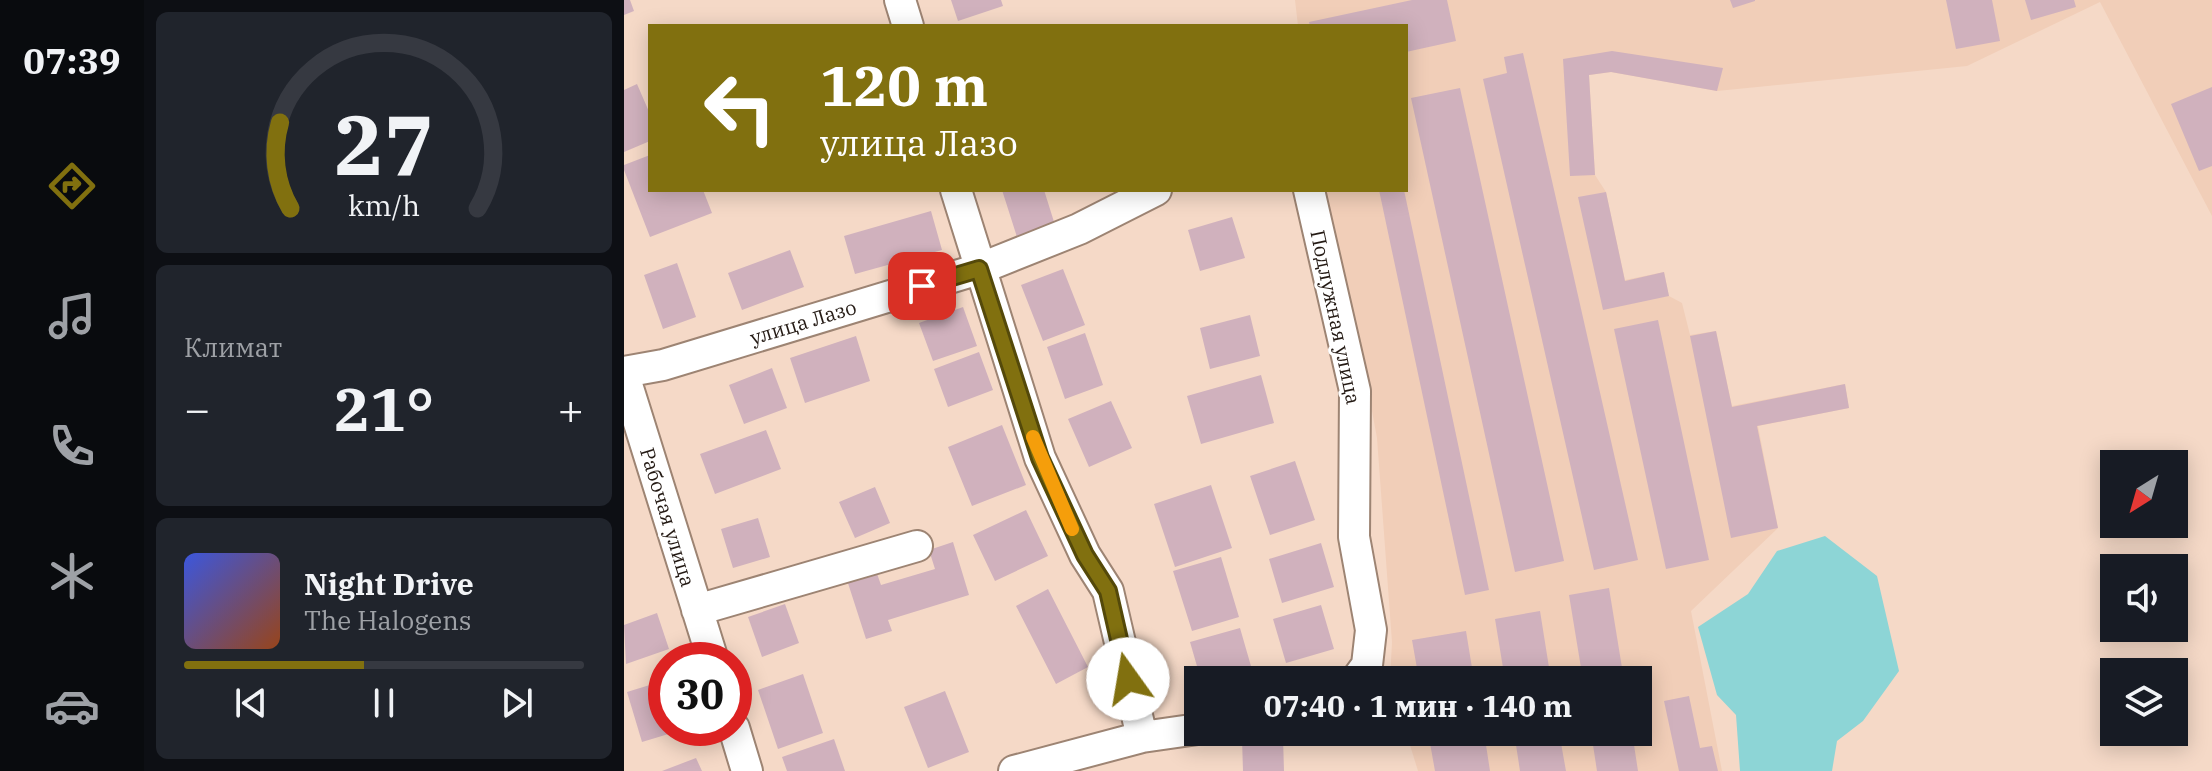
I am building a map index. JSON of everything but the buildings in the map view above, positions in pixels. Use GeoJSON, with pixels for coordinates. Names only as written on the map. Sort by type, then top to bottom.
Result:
{"type":"FeatureCollection","features":[{"type":"Feature","properties":{"kind":"street"},"geometry":{"type":"LineString","coordinates":[[900,0],[907,24]]}},
{"type":"Feature","properties":{"kind":"street"},"geometry":{"type":"LineString","coordinates":[[957,192],[1040,458],[1085,555],[1108,591],[1142,737]]}},
{"type":"Feature","properties":{"kind":"street","name":"улица Лазо"},"geometry":{"type":"LineString","coordinates":[[624,373],[663,365],[979,269],[1079,229],[1152,192]]}},
{"type":"Feature","properties":{"kind":"street","name":"Подлужная улица"},"geometry":{"type":"LineString","coordinates":[[1309,192],[1355,391],[1354,537],[1371,630],[1366,666]]}},
{"type":"Feature","properties":{"kind":"street","name":"Рабочая улица"},"geometry":{"type":"LineString","coordinates":[[624,373],[707,642]]}},
{"type":"Feature","properties":{"kind":"street"},"geometry":{"type":"LineString","coordinates":[[697,610],[917,546]]}},
{"type":"Feature","properties":{"kind":"street"},"geometry":{"type":"LineString","coordinates":[[1014,771],[1142,737],[1184,731]]}},
{"type":"Feature","properties":{"kind":"street"},"geometry":{"type":"LineString","coordinates":[[739,746],[747,771]]}},
{"type":"Feature","properties":{"kind":"shaded area"},"geometry":{"type":"Polygon","coordinates":[[[1295,0],[2212,0],[2212,216],[2100,2],[1967,66],[1717,91],[1611,72],[1589,75],[1595,175],[1606,192],[1625,280],[1664,272],[1669,296],[1682,303],[1690,335],[1716,331],[1732,406],[1845,384],[1849,408],[1758,426],[1778,528],[1691,611],[1722,771],[1418,771],[1410,746],[1652,746],[1652,666],[1391,666],[1392,642],[1377,438],[1358,335],[1324,192],[1408,192],[1408,24],[1298,24],[1295,0]]]}},
{"type":"Feature","properties":{"kind":"water"},"geometry":{"type":"Polygon","coordinates":[[[1825,536],[1877,576],[1899,671],[1863,721],[1837,741],[1832,771],[1740,771],[1736,715],[1717,695],[1698,627],[1748,594],[1777,551],[1825,536]]]}},
{"type":"Feature","properties":{"kind":"slow traffic"},"geometry":{"type":"LineString","coordinates":[[1033,437],[1072,529]]}},
{"type":"Feature","properties":{"kind":"route"},"geometry":{"type":"LineString","coordinates":[[922,286],[979,269],[1040,458],[1085,555],[1108,591],[1128,679]]}}]}
